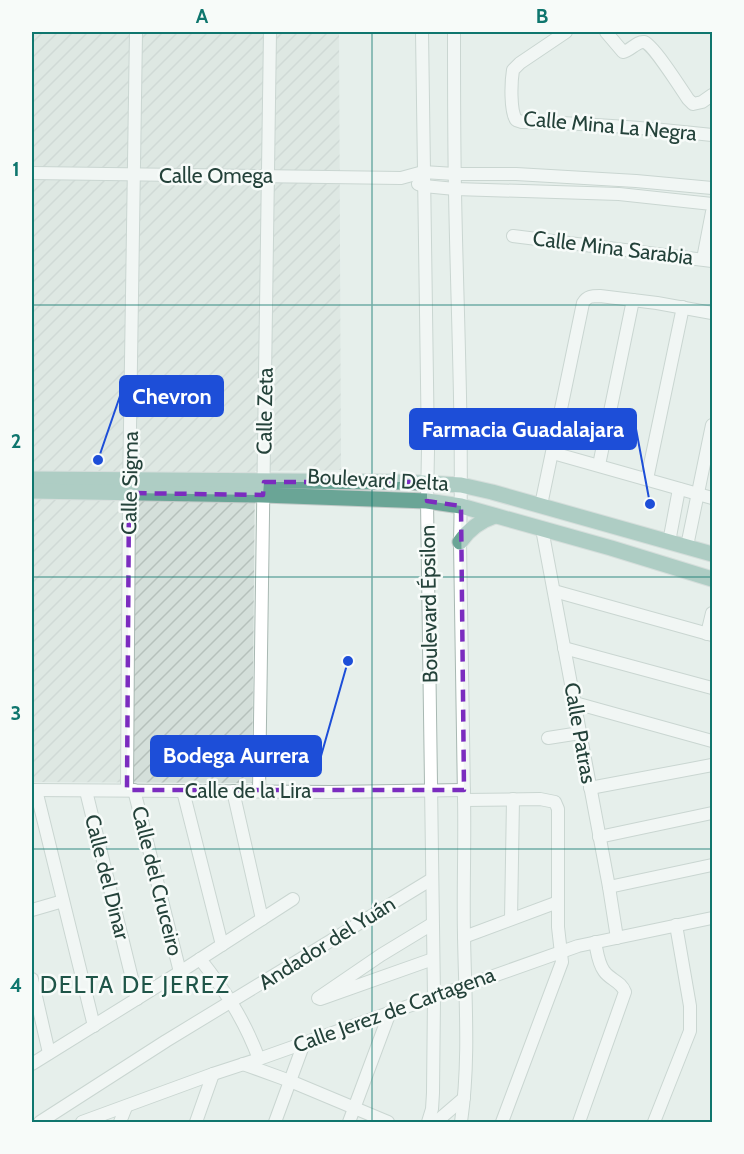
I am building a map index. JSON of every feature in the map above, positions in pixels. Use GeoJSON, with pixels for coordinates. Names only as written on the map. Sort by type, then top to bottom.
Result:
{"type":"FeatureCollection","features":[{"type":"Feature","properties":{"kind":"main road","name":"Boulevard Delta"},"geometry":{"type":"LineString","coordinates":[[32,479],[129,487]]}},
{"type":"Feature","properties":{"kind":"main road","name":"Boulevard Delta"},"geometry":{"type":"LineString","coordinates":[[32,492],[129,487],[264,488],[427,482],[461,485],[541,505],[712,554]]}},
{"type":"Feature","properties":{"kind":"main road","name":"Boulevard Delta"},"geometry":{"type":"LineString","coordinates":[[264,488],[427,501],[461,506],[712,579]]}},
{"type":"Feature","properties":{"kind":"main road"},"geometry":{"type":"LineString","coordinates":[[460,542],[472,528],[495,516]]}},
{"type":"Feature","properties":{"kind":"main road"},"geometry":{"type":"LineString","coordinates":[[611,548],[636,549],[676,558],[687,546]]}},
{"type":"Feature","properties":{"kind":"street","name":"Calle Sigma"},"geometry":{"type":"LineString","coordinates":[[131,790],[129,487],[136,32]]}},
{"type":"Feature","properties":{"kind":"street","name":"Calle Zeta"},"geometry":{"type":"LineString","coordinates":[[259,791],[270,32]]}},
{"type":"Feature","properties":{"kind":"street","name":"Boulevard Épsilon"},"geometry":{"type":"LineString","coordinates":[[422,32],[434,997],[432,1109],[435,1122]]}},
{"type":"Feature","properties":{"kind":"street","name":"Boulevard Épsilon"},"geometry":{"type":"LineString","coordinates":[[454,32],[454,189],[461,485],[467,1060],[461,1122]]}},
{"type":"Feature","properties":{"kind":"street","name":"Calle Mina La Negra"},"geometry":{"type":"LineString","coordinates":[[566,32],[513,70],[513,108],[516,120],[648,128],[712,135]]}},
{"type":"Feature","properties":{"kind":"street","name":"Calle Mina La Negra"},"geometry":{"type":"LineString","coordinates":[[606,32],[623,52],[643,42],[648,44],[693,104],[702,102],[712,95]]}},
{"type":"Feature","properties":{"kind":"street","name":"Calle Omega"},"geometry":{"type":"LineString","coordinates":[[32,173],[401,178],[423,172],[516,174],[636,180],[712,188]]}},
{"type":"Feature","properties":{"kind":"street","name":"Calle Omega"},"geometry":{"type":"LineString","coordinates":[[401,178],[424,186],[454,189],[607,194],[712,204]]}},
{"type":"Feature","properties":{"kind":"street"},"geometry":{"type":"LineString","coordinates":[[708,260],[712,212]]}},
{"type":"Feature","properties":{"kind":"street","name":"Calle Mina Sarabia"},"geometry":{"type":"LineString","coordinates":[[513,236],[708,260]]}},
{"type":"Feature","properties":{"kind":"street"},"geometry":{"type":"LineString","coordinates":[[541,505],[583,303],[588,297],[633,300],[712,313]]}},
{"type":"Feature","properties":{"kind":"street"},"geometry":{"type":"LineString","coordinates":[[599,465],[633,300]]}},
{"type":"Feature","properties":{"kind":"street"},"geometry":{"type":"LineString","coordinates":[[647,479],[683,307]]}},
{"type":"Feature","properties":{"kind":"street"},"geometry":{"type":"LineString","coordinates":[[687,546],[712,425]]}},
{"type":"Feature","properties":{"kind":"street"},"geometry":{"type":"LineString","coordinates":[[553,453],[712,498]]}},
{"type":"Feature","properties":{"kind":"street"},"geometry":{"type":"LineString","coordinates":[[669,542],[679,489]]}},
{"type":"Feature","properties":{"kind":"street","name":"Calle Patras"},"geometry":{"type":"LineString","coordinates":[[542,530],[617,938]]}},
{"type":"Feature","properties":{"kind":"street"},"geometry":{"type":"LineString","coordinates":[[554,591],[710,635],[712,613]]}},
{"type":"Feature","properties":{"kind":"street"},"geometry":{"type":"LineString","coordinates":[[564,648],[712,688]]}},
{"type":"Feature","properties":{"kind":"street"},"geometry":{"type":"LineString","coordinates":[[575,703],[712,741]]}},
{"type":"Feature","properties":{"kind":"street"},"geometry":{"type":"LineString","coordinates":[[548,738],[580,734]]}},
{"type":"Feature","properties":{"kind":"street"},"geometry":{"type":"LineString","coordinates":[[590,788],[712,765]]}},
{"type":"Feature","properties":{"kind":"street"},"geometry":{"type":"LineString","coordinates":[[34,790],[93,1026]]}},
{"type":"Feature","properties":{"kind":"street","name":"Calle de la Lira"},"geometry":{"type":"LineString","coordinates":[[34,790],[431,791],[555,802],[558,816],[558,902]]}},
{"type":"Feature","properties":{"kind":"street","name":"Calle del Cruceiro"},"geometry":{"type":"LineString","coordinates":[[131,790],[180,972]]}},
{"type":"Feature","properties":{"kind":"street","name":"Calle del Dinar"},"geometry":{"type":"LineString","coordinates":[[86,791],[137,999]]}},
{"type":"Feature","properties":{"kind":"street"},"geometry":{"type":"LineString","coordinates":[[183,791],[222,945]]}},
{"type":"Feature","properties":{"kind":"street"},"geometry":{"type":"LineString","coordinates":[[233,791],[262,919]]}},
{"type":"Feature","properties":{"kind":"street"},"geometry":{"type":"LineString","coordinates":[[511,919],[513,799]]}},
{"type":"Feature","properties":{"kind":"street"},"geometry":{"type":"LineString","coordinates":[[599,837],[712,813]]}},
{"type":"Feature","properties":{"kind":"street"},"geometry":{"type":"LineString","coordinates":[[609,887],[712,865]]}},
{"type":"Feature","properties":{"kind":"street","name":"Andador del Yuán"},"geometry":{"type":"LineString","coordinates":[[40,1122],[129,1064],[432,879]]}},
{"type":"Feature","properties":{"kind":"street"},"geometry":{"type":"LineString","coordinates":[[32,1064],[293,899]]}},
{"type":"Feature","properties":{"kind":"street"},"geometry":{"type":"LineString","coordinates":[[32,910],[63,901]]}},
{"type":"Feature","properties":{"kind":"street"},"geometry":{"type":"LineString","coordinates":[[464,937],[558,902],[558,937],[562,962],[560,970],[502,1122]]}},
{"type":"Feature","properties":{"kind":"street","name":"Calle Jerez de Cartagena"},"geometry":{"type":"LineString","coordinates":[[82,1122],[561,952],[595,942],[712,918]]}},
{"type":"Feature","properties":{"kind":"street"},"geometry":{"type":"LineString","coordinates":[[432,924],[318,998],[433,959]]}},
{"type":"Feature","properties":{"kind":"street"},"geometry":{"type":"LineString","coordinates":[[654,1122],[690,1031],[690,1006],[676,925]]}},
{"type":"Feature","properties":{"kind":"street"},"geometry":{"type":"LineString","coordinates":[[579,1122],[625,996],[623,987],[601,966],[595,942]]}},
{"type":"Feature","properties":{"kind":"street"},"geometry":{"type":"LineString","coordinates":[[200,959],[247,1029],[259,1059]]}},
{"type":"Feature","properties":{"kind":"street"},"geometry":{"type":"LineString","coordinates":[[32,980],[49,1053]]}},
{"type":"Feature","properties":{"kind":"street"},"geometry":{"type":"LineString","coordinates":[[349,1122],[390,1012]]}},
{"type":"Feature","properties":{"kind":"street"},"geometry":{"type":"LineString","coordinates":[[274,1122],[304,1043]]}},
{"type":"Feature","properties":{"kind":"street"},"geometry":{"type":"LineString","coordinates":[[243,1064],[388,1122]]}},
{"type":"Feature","properties":{"kind":"street"},"geometry":{"type":"LineString","coordinates":[[196,1122],[213,1074]]}},
{"type":"Feature","properties":{"kind":"street"},"geometry":{"type":"LineString","coordinates":[[435,1122],[464,1098]]}},
{"type":"Feature","properties":{"kind":"street"},"geometry":{"type":"LineString","coordinates":[[120,1122],[126,1107]]}},
{"type":"Feature","properties":{"kind":"highlighted area"},"geometry":{"type":"Polygon","coordinates":[[[264,482],[427,482],[427,501],[461,506],[464,790],[127,790],[129,493],[263,495],[264,482]]]}},
{"type":"Feature","properties":{"kind":"shaded area"},"geometry":{"type":"Polygon","coordinates":[[[32,32],[339,32],[341,470],[255,471],[252,783],[32,782],[32,32]]]}},
{"type":"Feature","properties":{"kind":"place","name":"Chevron"},"geometry":{"type":"Point","coordinates":[98,460]}},
{"type":"Feature","properties":{"kind":"place","name":"Farmacia Guadalajara"},"geometry":{"type":"Point","coordinates":[650,504]}},
{"type":"Feature","properties":{"kind":"place","name":"Bodega Aurrera"},"geometry":{"type":"Point","coordinates":[348,661]}},
{"type":"Feature","properties":{"kind":"district","name":"DELTA DE JEREZ"},"geometry":{"type":"Point","coordinates":[135,985]}}]}
